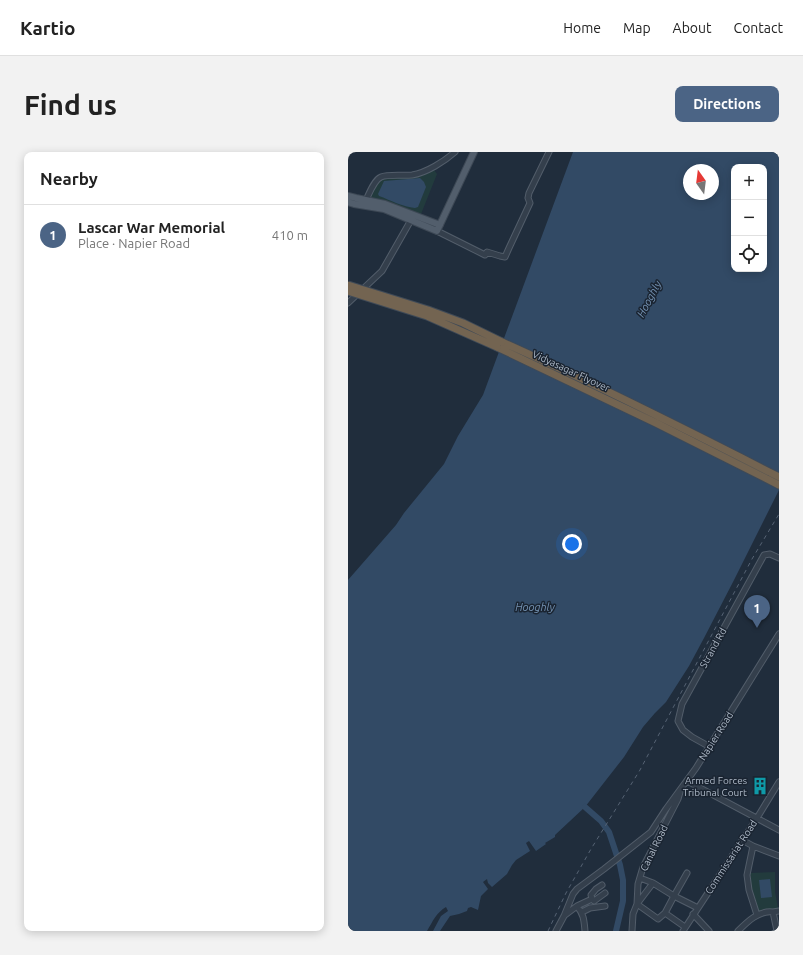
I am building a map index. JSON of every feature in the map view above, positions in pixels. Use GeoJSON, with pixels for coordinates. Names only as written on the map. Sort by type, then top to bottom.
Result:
{"type":"FeatureCollection","features":[{"type":"Feature","properties":{"kind":"highway","name":"Vidyasagar Flyover"},"geometry":{"type":"LineString","coordinates":[[348,285],[428,310],[463,323],[571,373],[779,476]]}},
{"type":"Feature","properties":{"kind":"highway","name":"Vidyasagar Flyover"},"geometry":{"type":"LineString","coordinates":[[348,291],[427,316],[453,327],[656,423],[779,485]]}},
{"type":"Feature","properties":{"kind":"main road"},"geometry":{"type":"LineString","coordinates":[[437,227],[470,152]]}},
{"type":"Feature","properties":{"kind":"main road"},"geometry":{"type":"LineString","coordinates":[[437,227],[474,152]]}},
{"type":"Feature","properties":{"kind":"main road"},"geometry":{"type":"LineString","coordinates":[[348,196],[385,204],[437,227]]}},
{"type":"Feature","properties":{"kind":"main road"},"geometry":{"type":"LineString","coordinates":[[348,202],[384,209],[411,220],[437,227]]}},
{"type":"Feature","properties":{"kind":"street"},"geometry":{"type":"LineString","coordinates":[[366,200],[376,180],[382,177],[412,175],[432,168],[450,157],[455,152]]}},
{"type":"Feature","properties":{"kind":"street"},"geometry":{"type":"LineString","coordinates":[[437,227],[467,246],[485,255],[487,252],[505,257],[530,202],[528,198],[529,193],[549,152]]}},
{"type":"Feature","properties":{"kind":"street"},"geometry":{"type":"LineString","coordinates":[[348,303],[382,270],[411,220]]}},
{"type":"Feature","properties":{"kind":"street","name":"Strand Rd"},"geometry":{"type":"LineString","coordinates":[[710,747],[683,730],[678,721],[682,704],[764,555],[770,554],[779,558]]}},
{"type":"Feature","properties":{"kind":"street","name":"Napier Road"},"geometry":{"type":"LineString","coordinates":[[556,931],[573,895],[578,889],[651,832],[666,808],[710,747],[779,634]]}},
{"type":"Feature","properties":{"kind":"street"},"geometry":{"type":"LineString","coordinates":[[686,781],[779,830]]}},
{"type":"Feature","properties":{"kind":"street","name":"Commissariat Road"},"geometry":{"type":"LineString","coordinates":[[684,930],[779,782]]}},
{"type":"Feature","properties":{"kind":"street","name":"Canal Road"},"geometry":{"type":"LineString","coordinates":[[632,931],[633,914],[637,904],[638,884],[640,878],[649,854],[678,799],[680,790]]}},
{"type":"Feature","properties":{"kind":"street"},"geometry":{"type":"LineString","coordinates":[[742,840],[779,856]]}},
{"type":"Feature","properties":{"kind":"street"},"geometry":{"type":"LineString","coordinates":[[753,846],[748,875],[749,890],[757,916]]}},
{"type":"Feature","properties":{"kind":"street"},"geometry":{"type":"LineString","coordinates":[[653,883],[637,904],[658,919],[665,913],[686,873]]}},
{"type":"Feature","properties":{"kind":"street"},"geometry":{"type":"LineString","coordinates":[[640,878],[653,883],[698,908]]}},
{"type":"Feature","properties":{"kind":"street"},"geometry":{"type":"LineString","coordinates":[[592,898],[591,895],[602,885]]}},
{"type":"Feature","properties":{"kind":"street"},"geometry":{"type":"LineString","coordinates":[[564,916],[577,906],[592,898],[594,900],[605,893]]}},
{"type":"Feature","properties":{"kind":"street"},"geometry":{"type":"LineString","coordinates":[[577,906],[582,912],[585,931]]}},
{"type":"Feature","properties":{"kind":"street"},"geometry":{"type":"LineString","coordinates":[[582,912],[590,908],[605,906]]}},
{"type":"Feature","properties":{"kind":"street"},"geometry":{"type":"LineString","coordinates":[[738,931],[745,923],[757,916],[768,911],[779,911]]}},
{"type":"Feature","properties":{"kind":"street"},"geometry":{"type":"LineString","coordinates":[[773,912],[777,931]]}},
{"type":"Feature","properties":{"kind":"street"},"geometry":{"type":"LineString","coordinates":[[665,913],[684,930]]}},
{"type":"Feature","properties":{"kind":"street"},"geometry":{"type":"LineString","coordinates":[[693,914],[710,931]]}},
{"type":"Feature","properties":{"kind":"green space"},"geometry":{"type":"Polygon","coordinates":[[[434,170],[437,174],[421,214],[370,197],[377,181],[382,177],[391,177],[434,170]]]}},
{"type":"Feature","properties":{"kind":"green space"},"geometry":{"type":"Polygon","coordinates":[[[775,872],[775,892],[778,908],[757,913],[751,891],[750,873],[775,872]]]}},
{"type":"Feature","properties":{"kind":"water","name":"Hooghly"},"geometry":{"type":"Polygon","coordinates":[[[573,152],[779,152],[779,490],[689,666],[666,702],[643,727],[624,757],[585,807],[555,835],[555,837],[536,851],[529,841],[526,843],[530,851],[516,860],[507,874],[492,887],[488,883],[487,879],[483,882],[488,889],[481,896],[478,910],[471,907],[468,908],[467,911],[450,916],[440,931],[433,931],[441,916],[448,911],[446,907],[437,915],[427,931],[348,931],[348,580],[396,525],[444,464],[458,436],[483,395],[573,152]]]}},
{"type":"Feature","properties":{"kind":"water"},"geometry":{"type":"Polygon","coordinates":[[[420,178],[426,187],[418,207],[415,208],[401,205],[379,196],[378,194],[384,181],[420,178]]]}},
{"type":"Feature","properties":{"kind":"water"},"geometry":{"type":"Polygon","coordinates":[[[770,879],[772,897],[761,898],[759,880],[770,879]]]}},
{"type":"Feature","properties":{"kind":"waterway"},"geometry":{"type":"LineString","coordinates":[[585,807],[601,821],[609,832],[620,865],[623,880],[623,901],[616,931]]}},
{"type":"Feature","properties":{"kind":"railway"},"geometry":{"type":"LineString","coordinates":[[548,931],[566,893],[591,849],[640,770],[752,559],[779,514]]}},
{"type":"Feature","properties":{"kind":"place","name":"Lascar War Memorial"},"geometry":{"type":"Point","coordinates":[757,628]}},
{"type":"Feature","properties":{"kind":"place","name":"Armed Forces Tribunal Court"},"geometry":{"type":"Point","coordinates":[760,786]}}]}
